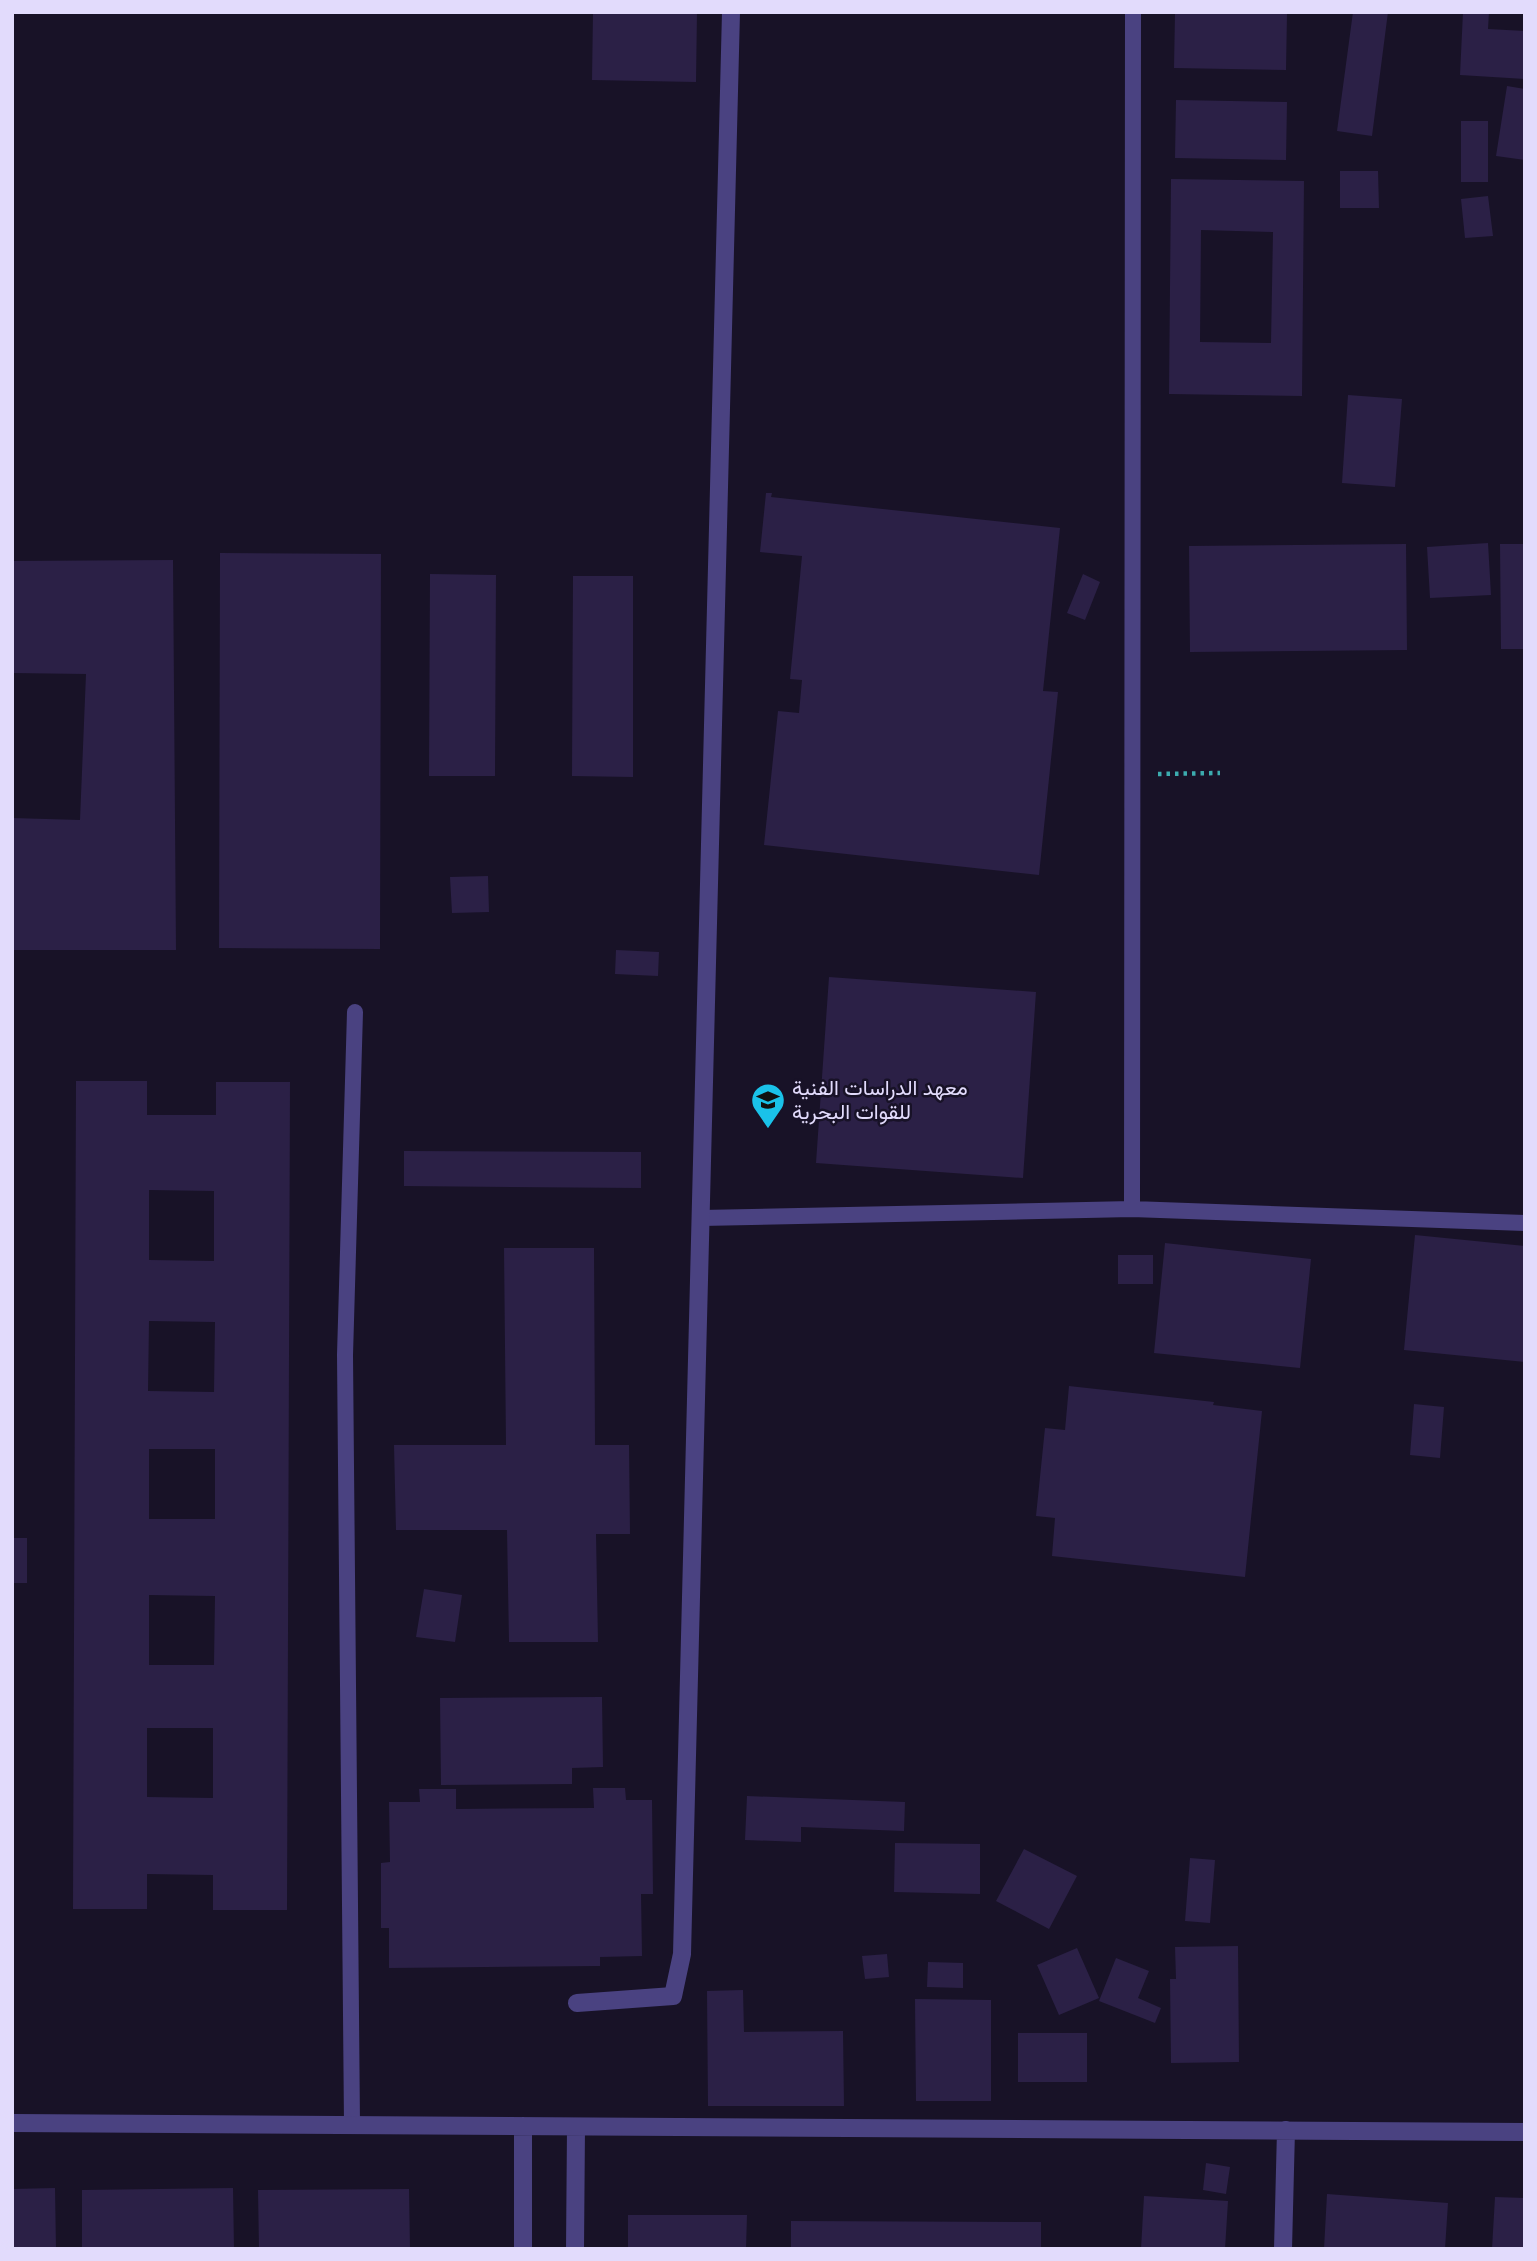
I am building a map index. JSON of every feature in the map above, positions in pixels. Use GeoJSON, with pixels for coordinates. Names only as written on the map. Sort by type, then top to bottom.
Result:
{"type":"FeatureCollection","features":[{"type":"Feature","properties":{"kind":"street"},"geometry":{"type":"LineString","coordinates":[[577,2003],[673,1996],[682,1954],[731,12]]}},
{"type":"Feature","properties":{"kind":"street"},"geometry":{"type":"LineString","coordinates":[[12,2123],[1525,2132]]}},
{"type":"Feature","properties":{"kind":"street"},"geometry":{"type":"LineString","coordinates":[[523,2126],[523,2249]]}},
{"type":"Feature","properties":{"kind":"street"},"geometry":{"type":"LineString","coordinates":[[575,2249],[576,2127]]}},
{"type":"Feature","properties":{"kind":"street"},"geometry":{"type":"LineString","coordinates":[[1283,2249],[1286,2130]]}},
{"type":"Feature","properties":{"kind":"lane"},"geometry":{"type":"LineString","coordinates":[[1132,1209],[1133,12]]}},
{"type":"Feature","properties":{"kind":"lane"},"geometry":{"type":"LineString","coordinates":[[352,2125],[345,1355],[355,1012]]}},
{"type":"Feature","properties":{"kind":"lane"},"geometry":{"type":"LineString","coordinates":[[701,1218],[1132,1209],[1525,1223]]}},
{"type":"Feature","properties":{"kind":"path"},"geometry":{"type":"LineString","coordinates":[[1132,775],[1220,773]]}},
{"type":"Feature","properties":{"kind":"building"},"geometry":{"type":"Polygon","coordinates":[[[593,12],[697,12],[696,82],[592,80],[593,12]]]}},
{"type":"Feature","properties":{"kind":"building"},"geometry":{"type":"Polygon","coordinates":[[[1353,12],[1388,12],[1372,136],[1337,131],[1353,12]]]}},
{"type":"Feature","properties":{"kind":"building"},"geometry":{"type":"Polygon","coordinates":[[[1463,12],[1489,12],[1488,29],[1525,31],[1525,79],[1460,75],[1463,12]]]}},
{"type":"Feature","properties":{"kind":"building"},"geometry":{"type":"Polygon","coordinates":[[[1175,13],[1287,14],[1286,70],[1174,68],[1175,13]]]}},
{"type":"Feature","properties":{"kind":"building"},"geometry":{"type":"Polygon","coordinates":[[[1507,86],[1525,89],[1525,160],[1496,156],[1507,86]]]}},
{"type":"Feature","properties":{"kind":"building"},"geometry":{"type":"Polygon","coordinates":[[[1176,100],[1287,102],[1286,160],[1175,158],[1176,100]]]}},
{"type":"Feature","properties":{"kind":"building"},"geometry":{"type":"Polygon","coordinates":[[[1461,121],[1488,121],[1488,182],[1461,182],[1461,121]]]}},
{"type":"Feature","properties":{"kind":"building"},"geometry":{"type":"Polygon","coordinates":[[[1340,171],[1378,171],[1379,208],[1340,208],[1340,171]]]}},
{"type":"Feature","properties":{"kind":"building"},"geometry":{"type":"Polygon","coordinates":[[[1171,179],[1304,181],[1302,396],[1169,394],[1171,179]],[[1201,230],[1200,342],[1271,343],[1273,232],[1201,230]]]}},
{"type":"Feature","properties":{"kind":"building"},"geometry":{"type":"Polygon","coordinates":[[[1488,196],[1493,236],[1465,238],[1461,199],[1488,196]]]}},
{"type":"Feature","properties":{"kind":"building"},"geometry":{"type":"Polygon","coordinates":[[[1348,395],[1402,399],[1395,487],[1342,483],[1348,395]]]}},
{"type":"Feature","properties":{"kind":"building"},"geometry":{"type":"Polygon","coordinates":[[[766,493],[772,493],[771,497],[1060,528],[1043,691],[1058,692],[1039,875],[764,845],[778,711],[799,713],[802,680],[790,679],[802,556],[760,552],[766,493]]]}},
{"type":"Feature","properties":{"kind":"building"},"geometry":{"type":"Polygon","coordinates":[[[1488,543],[1491,595],[1430,598],[1427,547],[1488,543]]]}},
{"type":"Feature","properties":{"kind":"building"},"geometry":{"type":"Polygon","coordinates":[[[1406,544],[1407,650],[1190,652],[1189,546],[1406,544]]]}},
{"type":"Feature","properties":{"kind":"building"},"geometry":{"type":"Polygon","coordinates":[[[1500,544],[1525,544],[1525,649],[1501,649],[1500,544]]]}},
{"type":"Feature","properties":{"kind":"building"},"geometry":{"type":"Polygon","coordinates":[[[220,553],[381,554],[380,949],[219,948],[220,553]]]}},
{"type":"Feature","properties":{"kind":"building"},"geometry":{"type":"Polygon","coordinates":[[[173,560],[176,950],[12,950],[12,818],[80,820],[86,674],[12,673],[12,561],[173,560]]]}},
{"type":"Feature","properties":{"kind":"building"},"geometry":{"type":"Polygon","coordinates":[[[430,574],[496,575],[495,776],[429,776],[430,574]]]}},
{"type":"Feature","properties":{"kind":"building"},"geometry":{"type":"Polygon","coordinates":[[[1083,574],[1100,582],[1085,620],[1067,613],[1083,574]]]}},
{"type":"Feature","properties":{"kind":"building"},"geometry":{"type":"Polygon","coordinates":[[[573,576],[633,576],[633,777],[572,776],[573,576]]]}},
{"type":"Feature","properties":{"kind":"building"},"geometry":{"type":"Polygon","coordinates":[[[488,876],[489,912],[452,913],[450,877],[488,876]]]}},
{"type":"Feature","properties":{"kind":"building"},"geometry":{"type":"Polygon","coordinates":[[[616,950],[659,952],[658,976],[615,974],[616,950]]]}},
{"type":"Feature","properties":{"kind":"building"},"geometry":{"type":"Polygon","coordinates":[[[829,977],[1036,992],[1023,1178],[816,1163],[829,977]]]}},
{"type":"Feature","properties":{"kind":"building"},"geometry":{"type":"Polygon","coordinates":[[[76,1081],[147,1081],[147,1115],[216,1115],[216,1082],[290,1082],[287,1910],[213,1910],[213,1875],[147,1874],[147,1909],[73,1909],[76,1081]],[[149,1190],[149,1260],[214,1261],[214,1191],[149,1190]],[[149,1321],[148,1391],[214,1392],[215,1322],[149,1321]],[[149,1449],[149,1519],[215,1519],[215,1449],[149,1449]],[[149,1595],[149,1665],[214,1665],[215,1596],[149,1595]],[[147,1728],[147,1797],[213,1798],[213,1728],[147,1728]]]}},
{"type":"Feature","properties":{"kind":"building"},"geometry":{"type":"Polygon","coordinates":[[[404,1151],[641,1152],[641,1188],[404,1186],[404,1151]]]}},
{"type":"Feature","properties":{"kind":"building"},"geometry":{"type":"Polygon","coordinates":[[[1415,1235],[1525,1246],[1525,1362],[1404,1350],[1415,1235]]]}},
{"type":"Feature","properties":{"kind":"building"},"geometry":{"type":"Polygon","coordinates":[[[1165,1243],[1311,1259],[1300,1368],[1154,1353],[1165,1243]]]}},
{"type":"Feature","properties":{"kind":"building"},"geometry":{"type":"Polygon","coordinates":[[[504,1248],[594,1248],[595,1445],[629,1445],[630,1534],[596,1534],[598,1642],[509,1642],[507,1530],[396,1530],[394,1445],[506,1445],[504,1248]]]}},
{"type":"Feature","properties":{"kind":"building"},"geometry":{"type":"Polygon","coordinates":[[[1118,1255],[1153,1255],[1153,1284],[1118,1284],[1118,1255]]]}},
{"type":"Feature","properties":{"kind":"building"},"geometry":{"type":"Polygon","coordinates":[[[1069,1386],[1214,1402],[1213,1405],[1262,1411],[1245,1577],[1052,1556],[1055,1518],[1036,1516],[1045,1428],[1065,1430],[1069,1386]]]}},
{"type":"Feature","properties":{"kind":"building"},"geometry":{"type":"Polygon","coordinates":[[[1414,1404],[1444,1407],[1440,1458],[1410,1455],[1414,1404]]]}},
{"type":"Feature","properties":{"kind":"building"},"geometry":{"type":"Polygon","coordinates":[[[12,1538],[27,1538],[27,1583],[12,1583],[12,1538]]]}},
{"type":"Feature","properties":{"kind":"building"},"geometry":{"type":"Polygon","coordinates":[[[424,1589],[462,1595],[455,1642],[416,1637],[424,1589]]]}},
{"type":"Feature","properties":{"kind":"building"},"geometry":{"type":"Polygon","coordinates":[[[602,1697],[603,1767],[572,1768],[572,1784],[441,1785],[440,1698],[602,1697]]]}},
{"type":"Feature","properties":{"kind":"building"},"geometry":{"type":"Polygon","coordinates":[[[593,1788],[625,1788],[626,1800],[652,1800],[653,1894],[641,1894],[642,1956],[600,1957],[600,1966],[389,1968],[389,1928],[381,1928],[381,1863],[390,1862],[389,1802],[420,1802],[419,1789],[456,1789],[456,1809],[594,1808],[593,1788]]]}},
{"type":"Feature","properties":{"kind":"building"},"geometry":{"type":"Polygon","coordinates":[[[747,1796],[905,1802],[904,1831],[801,1827],[801,1842],[745,1840],[747,1796]]]}},
{"type":"Feature","properties":{"kind":"building"},"geometry":{"type":"Polygon","coordinates":[[[895,1843],[980,1844],[980,1894],[894,1892],[895,1843]]]}},
{"type":"Feature","properties":{"kind":"building"},"geometry":{"type":"Polygon","coordinates":[[[1024,1849],[1077,1876],[1049,1929],[996,1901],[1024,1849]]]}},
{"type":"Feature","properties":{"kind":"building"},"geometry":{"type":"Polygon","coordinates":[[[1190,1858],[1215,1860],[1210,1923],[1185,1921],[1190,1858]]]}},
{"type":"Feature","properties":{"kind":"building"},"geometry":{"type":"Polygon","coordinates":[[[1238,1946],[1239,2062],[1171,2063],[1170,1979],[1176,1979],[1175,1947],[1238,1946]]]}},
{"type":"Feature","properties":{"kind":"building"},"geometry":{"type":"Polygon","coordinates":[[[1077,1948],[1099,1998],[1059,2015],[1037,1965],[1077,1948]]]}},
{"type":"Feature","properties":{"kind":"building"},"geometry":{"type":"Polygon","coordinates":[[[887,1954],[889,1977],[865,1979],[862,1956],[887,1954]]]}},
{"type":"Feature","properties":{"kind":"building"},"geometry":{"type":"Polygon","coordinates":[[[1116,1958],[1149,1971],[1138,1998],[1161,2008],[1155,2023],[1099,2001],[1116,1958]]]}},
{"type":"Feature","properties":{"kind":"building"},"geometry":{"type":"Polygon","coordinates":[[[928,1962],[963,1963],[963,1988],[927,1987],[928,1962]]]}},
{"type":"Feature","properties":{"kind":"building"},"geometry":{"type":"Polygon","coordinates":[[[743,1990],[744,2032],[843,2031],[844,2106],[708,2106],[707,1991],[743,1990]]]}},
{"type":"Feature","properties":{"kind":"building"},"geometry":{"type":"Polygon","coordinates":[[[915,1999],[991,2000],[991,2101],[916,2101],[915,1999]]]}},
{"type":"Feature","properties":{"kind":"building"},"geometry":{"type":"Polygon","coordinates":[[[1018,2033],[1087,2033],[1087,2082],[1018,2082],[1018,2033]]]}},
{"type":"Feature","properties":{"kind":"building"},"geometry":{"type":"Polygon","coordinates":[[[1206,2163],[1230,2167],[1226,2194],[1203,2190],[1206,2163]]]}},
{"type":"Feature","properties":{"kind":"building"},"geometry":{"type":"Polygon","coordinates":[[[55,2188],[56,2249],[12,2249],[12,2189],[55,2188]]]}},
{"type":"Feature","properties":{"kind":"building"},"geometry":{"type":"Polygon","coordinates":[[[233,2188],[234,2249],[82,2249],[82,2190],[233,2188]]]}},
{"type":"Feature","properties":{"kind":"building"},"geometry":{"type":"Polygon","coordinates":[[[409,2189],[410,2249],[259,2249],[258,2190],[409,2189]]]}},
{"type":"Feature","properties":{"kind":"building"},"geometry":{"type":"Polygon","coordinates":[[[1327,2194],[1448,2203],[1445,2249],[1324,2249],[1327,2194]]]}},
{"type":"Feature","properties":{"kind":"building"},"geometry":{"type":"Polygon","coordinates":[[[1144,2196],[1228,2201],[1225,2249],[1141,2249],[1144,2196]]]}},
{"type":"Feature","properties":{"kind":"building"},"geometry":{"type":"Polygon","coordinates":[[[1495,2197],[1525,2198],[1525,2249],[1492,2249],[1495,2197]]]}},
{"type":"Feature","properties":{"kind":"building"},"geometry":{"type":"Polygon","coordinates":[[[628,2215],[747,2215],[746,2249],[628,2249],[628,2215]]]}},
{"type":"Feature","properties":{"kind":"building"},"geometry":{"type":"Polygon","coordinates":[[[791,2221],[1041,2222],[1041,2249],[791,2249],[791,2221]]]}},
{"type":"Feature","properties":{"kind":"place","name":"معهد الدراسات الفنية للقوات البحرية"},"geometry":{"type":"Point","coordinates":[768,1130]}}]}
